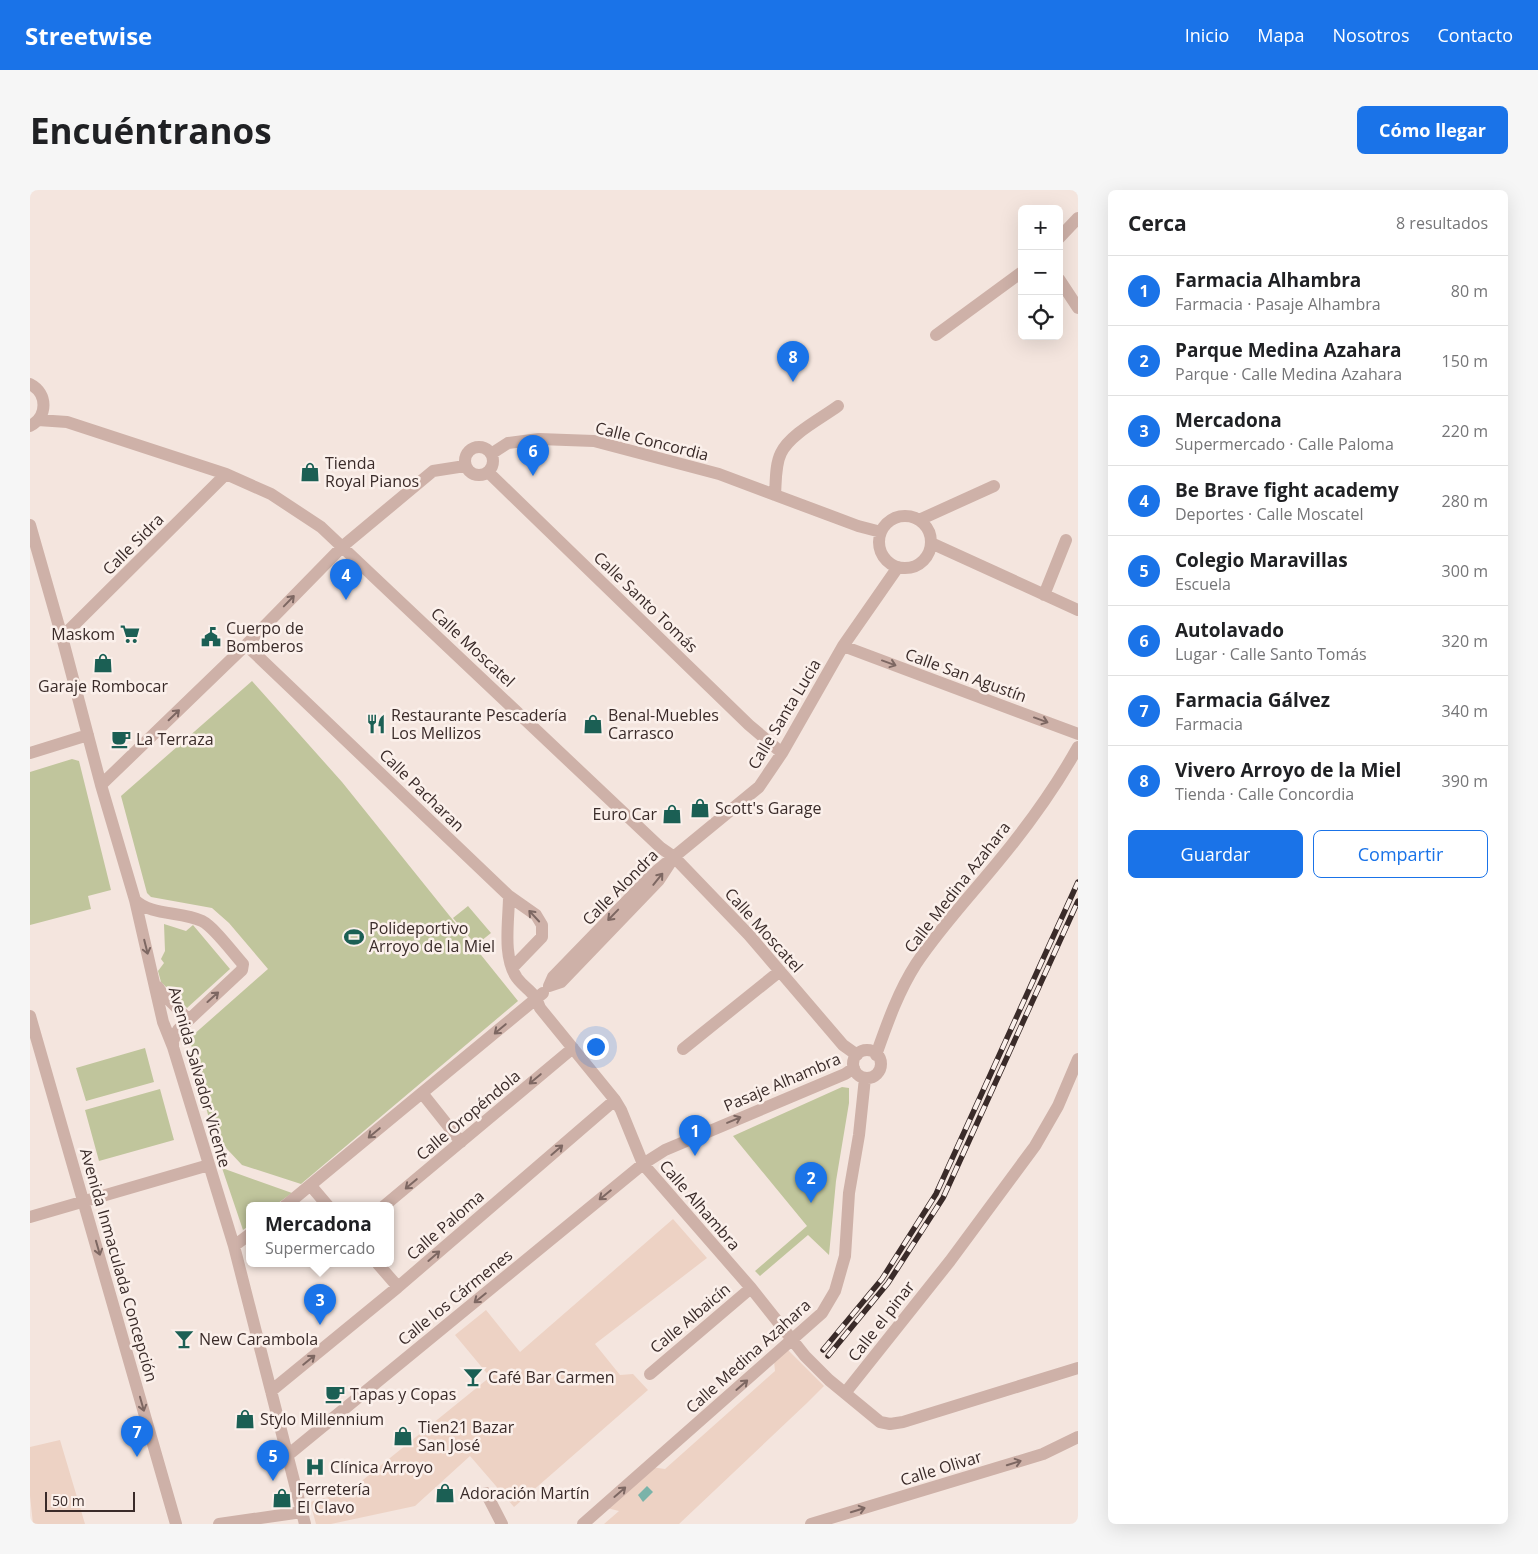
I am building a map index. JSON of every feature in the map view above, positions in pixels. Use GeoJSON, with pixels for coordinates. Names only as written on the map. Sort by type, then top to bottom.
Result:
{"type":"FeatureCollection","features":[{"type":"Feature","properties":{"kind":"street"},"geometry":{"type":"LineString","coordinates":[[1063,234],[1078,218]]}},
{"type":"Feature","properties":{"kind":"street"},"geometry":{"type":"LineString","coordinates":[[936,335],[1018,275]]}},
{"type":"Feature","properties":{"kind":"street"},"geometry":{"type":"LineString","coordinates":[[1063,285],[1078,308]]}},
{"type":"Feature","properties":{"kind":"street","name":"Calle Moscatel"},"geometry":{"type":"LineString","coordinates":[[30,384],[38,390],[44,402],[54,413],[67,422],[226,474],[271,494],[321,527],[661,848],[674,857],[749,935],[843,1045],[857,1055]]}},
{"type":"Feature","properties":{"kind":"street"},"geometry":{"type":"LineString","coordinates":[[34,423],[42,415],[44,402]]}},
{"type":"Feature","properties":{"kind":"street"},"geometry":{"type":"LineString","coordinates":[[775,495],[777,470],[781,453],[790,440],[838,406]]}},
{"type":"Feature","properties":{"kind":"street","name":"Calle Moscatel"},"geometry":{"type":"LineString","coordinates":[[34,423],[67,422]]}},
{"type":"Feature","properties":{"kind":"street","name":"Calle Concordia"},"geometry":{"type":"LineString","coordinates":[[491,454],[508,443],[539,439],[594,441],[719,474],[858,526],[881,532]]}},
{"type":"Feature","properties":{"kind":"street"},"geometry":{"type":"LineString","coordinates":[[475,447],[484,448],[491,454],[493,463],[488,472],[480,476],[470,474],[465,466],[465,457],[470,449],[475,447]]}},
{"type":"Feature","properties":{"kind":"street"},"geometry":{"type":"LineString","coordinates":[[101,786],[246,645],[343,546],[433,471],[465,466]]}},
{"type":"Feature","properties":{"kind":"street","name":"Calle Santo Tomás"},"geometry":{"type":"LineString","coordinates":[[488,472],[749,725],[782,753]]}},
{"type":"Feature","properties":{"kind":"street","name":"Calle Sidra"},"geometry":{"type":"LineString","coordinates":[[62,637],[226,474]]}},
{"type":"Feature","properties":{"kind":"street"},"geometry":{"type":"LineString","coordinates":[[919,520],[994,486]]}},
{"type":"Feature","properties":{"kind":"street"},"geometry":{"type":"LineString","coordinates":[[901,516],[910,516],[919,520],[930,534],[929,552],[924,560],[916,565],[907,567],[898,567],[889,562],[879,547],[881,532],[885,524],[901,516]]}},
{"type":"Feature","properties":{"kind":"street","name":"Avenida Salvador Vicente"},"geometry":{"type":"LineString","coordinates":[[30,525],[101,786],[135,900],[155,980],[163,1022],[173,1047],[234,1246],[304,1518]]}},
{"type":"Feature","properties":{"kind":"street"},"geometry":{"type":"LineString","coordinates":[[1044,595],[1066,540]]}},
{"type":"Feature","properties":{"kind":"street"},"geometry":{"type":"LineString","coordinates":[[931,543],[1078,610]]}},
{"type":"Feature","properties":{"kind":"street","name":"Calle Santa Lucia"},"geometry":{"type":"LineString","coordinates":[[674,857],[758,787],[782,753],[843,646],[898,567]]}},
{"type":"Feature","properties":{"kind":"street","name":"Calle Pacharan"},"geometry":{"type":"LineString","coordinates":[[246,645],[509,896],[536,915],[542,925],[542,937],[513,967]]}},
{"type":"Feature","properties":{"kind":"street","name":"Calle San Agustín"},"geometry":{"type":"LineString","coordinates":[[843,646],[1078,734]]}},
{"type":"Feature","properties":{"kind":"street"},"geometry":{"type":"LineString","coordinates":[[30,753],[88,735]]}},
{"type":"Feature","properties":{"kind":"street","name":"Calle Medina Azahara"},"geometry":{"type":"LineString","coordinates":[[876,1055],[893,1007],[916,965],[956,910],[998,862],[1046,799],[1078,747]]}},
{"type":"Feature","properties":{"kind":"street","name":"Calle Alondra"},"geometry":{"type":"LineString","coordinates":[[290,1202],[537,998],[549,986],[554,977],[653,874],[674,857]]}},
{"type":"Feature","properties":{"kind":"street"},"geometry":{"type":"LineString","coordinates":[[509,896],[508,953],[516,977],[537,998]]}},
{"type":"Feature","properties":{"kind":"street"},"geometry":{"type":"LineString","coordinates":[[135,900],[144,907],[204,922],[243,964],[242,970],[188,1019],[176,1033],[173,1047]]}},
{"type":"Feature","properties":{"kind":"street"},"geometry":{"type":"LineString","coordinates":[[684,1049],[780,971]]}},
{"type":"Feature","properties":{"kind":"street"},"geometry":{"type":"LineString","coordinates":[[155,980],[162,993],[188,1019]]}},
{"type":"Feature","properties":{"kind":"street","name":"Calle Alhambra"},"geometry":{"type":"LineString","coordinates":[[537,998],[540,1008],[614,1100],[624,1117],[643,1164],[751,1288],[792,1341],[829,1380],[845,1393]]}},
{"type":"Feature","properties":{"kind":"street","name":"Avenida Inmaculada Concepción"},"geometry":{"type":"LineString","coordinates":[[30,1016],[176,1524]]}},
{"type":"Feature","properties":{"kind":"street","name":"Calle Oropéndola"},"geometry":{"type":"LineString","coordinates":[[389,1202],[573,1048]]}},
{"type":"Feature","properties":{"kind":"street"},"geometry":{"type":"LineString","coordinates":[[869,1051],[876,1055],[880,1062],[879,1070],[874,1076],[865,1078],[858,1075],[854,1068],[854,1061],[857,1055],[869,1051]]}},
{"type":"Feature","properties":{"kind":"street","name":"Calle el pinar"},"geometry":{"type":"LineString","coordinates":[[845,1393],[950,1261],[1035,1146],[1058,1106],[1078,1058]]}},
{"type":"Feature","properties":{"kind":"street","name":"Pasaje Alhambra"},"geometry":{"type":"LineString","coordinates":[[643,1164],[665,1150],[844,1074],[854,1068]]}},
{"type":"Feature","properties":{"kind":"street","name":"Calle Medina Azahara"},"geometry":{"type":"LineString","coordinates":[[584,1524],[822,1313],[835,1291],[845,1256],[850,1193],[865,1078]]}},
{"type":"Feature","properties":{"kind":"street"},"geometry":{"type":"LineString","coordinates":[[422,1093],[461,1142]]}},
{"type":"Feature","properties":{"kind":"street","name":"Calle Paloma"},"geometry":{"type":"LineString","coordinates":[[271,1391],[398,1287],[614,1100]]}},
{"type":"Feature","properties":{"kind":"street","name":"Calle los Cármenes"},"geometry":{"type":"LineString","coordinates":[[288,1455],[643,1164]]}},
{"type":"Feature","properties":{"kind":"street"},"geometry":{"type":"LineString","coordinates":[[30,1217],[209,1165]]}},
{"type":"Feature","properties":{"kind":"street"},"geometry":{"type":"LineString","coordinates":[[311,1186],[325,1202]]}},
{"type":"Feature","properties":{"kind":"street"},"geometry":{"type":"LineString","coordinates":[[234,1246],[246,1237]]}},
{"type":"Feature","properties":{"kind":"street"},"geometry":{"type":"LineString","coordinates":[[381,1267],[398,1287]]}},
{"type":"Feature","properties":{"kind":"street","name":"Calle Albaicín"},"geometry":{"type":"LineString","coordinates":[[650,1374],[751,1288]]}},
{"type":"Feature","properties":{"kind":"street"},"geometry":{"type":"LineString","coordinates":[[845,1393],[880,1422],[890,1424],[1078,1368]]}},
{"type":"Feature","properties":{"kind":"street","name":"Calle Olivar"},"geometry":{"type":"LineString","coordinates":[[812,1524],[1042,1454],[1078,1437]]}},
{"type":"Feature","properties":{"kind":"street"},"geometry":{"type":"LineString","coordinates":[[486,1492],[502,1524]]}},
{"type":"Feature","properties":{"kind":"street"},"geometry":{"type":"LineString","coordinates":[[219,1524],[304,1518]]}},
{"type":"Feature","properties":{"kind":"green space","name":"Polideportivo Arroyo de la Miel"},"geometry":{"type":"Polygon","coordinates":[[[252,681],[342,782],[518,1001],[301,1184],[242,1165],[227,1149],[211,1126],[194,1062],[191,1043],[192,1036],[268,969],[229,923],[212,908],[151,897],[147,893],[121,796],[252,681]]]}},
{"type":"Feature","properties":{"kind":"green space"},"geometry":{"type":"Polygon","coordinates":[[[72,759],[79,761],[111,890],[88,896],[91,909],[30,925],[30,772],[72,759]]]}},
{"type":"Feature","properties":{"kind":"green space"},"geometry":{"type":"Polygon","coordinates":[[[468,906],[491,933],[476,945],[453,918],[468,906]]]}},
{"type":"Feature","properties":{"kind":"green space"},"geometry":{"type":"Polygon","coordinates":[[[164,924],[186,931],[193,925],[230,969],[187,1008],[161,982],[158,971],[164,963],[161,959],[165,951],[164,924]]]}},
{"type":"Feature","properties":{"kind":"green space"},"geometry":{"type":"Polygon","coordinates":[[[145,1048],[154,1082],[86,1101],[76,1068],[145,1048]]]}},
{"type":"Feature","properties":{"kind":"green space"},"geometry":{"type":"Polygon","coordinates":[[[842,1087],[849,1088],[849,1103],[836,1181],[829,1255],[808,1235],[760,1276],[755,1271],[807,1226],[733,1136],[842,1087]]]}},
{"type":"Feature","properties":{"kind":"green space"},"geometry":{"type":"Polygon","coordinates":[[[160,1089],[174,1140],[99,1161],[85,1110],[160,1089]]]}},
{"type":"Feature","properties":{"kind":"green space"},"geometry":{"type":"Polygon","coordinates":[[[222,1168],[292,1193],[280,1202],[246,1202],[246,1228],[243,1230],[222,1168]]]}},
{"type":"Feature","properties":{"kind":"shaded area"},"geometry":{"type":"Polygon","coordinates":[[[673,1219],[707,1258],[595,1344],[620,1375],[633,1374],[648,1390],[514,1507],[470,1456],[415,1506],[331,1524],[316,1524],[310,1502],[348,1492],[490,1377],[455,1335],[486,1310],[520,1352],[673,1219]]]}},
{"type":"Feature","properties":{"kind":"shaded area"},"geometry":{"type":"Polygon","coordinates":[[[788,1350],[824,1386],[807,1403],[679,1524],[604,1524],[619,1511],[607,1508],[651,1467],[665,1469],[775,1371],[774,1361],[788,1350]]]}},
{"type":"Feature","properties":{"kind":"shaded area"},"geometry":{"type":"Polygon","coordinates":[[[60,1440],[85,1524],[33,1524],[30,1496],[30,1447],[60,1440]]]}},
{"type":"Feature","properties":{"kind":"water"},"geometry":{"type":"Polygon","coordinates":[[[647,1486],[653,1492],[643,1502],[638,1495],[647,1486]]]}},
{"type":"Feature","properties":{"kind":"railway"},"geometry":{"type":"LineString","coordinates":[[823,1350],[882,1279],[936,1194],[1078,882]]}},
{"type":"Feature","properties":{"kind":"railway"},"geometry":{"type":"LineString","coordinates":[[828,1356],[888,1283],[943,1198],[1078,901]]}},
{"type":"Feature","properties":{"kind":"place","name":"Vivero Arroyo de la Miel"},"geometry":{"type":"Point","coordinates":[793,382]}},
{"type":"Feature","properties":{"kind":"place","name":"Tienda Royal Pianos"},"geometry":{"type":"Point","coordinates":[310,472]}},
{"type":"Feature","properties":{"kind":"place","name":"Autolavado"},"geometry":{"type":"Point","coordinates":[533,476]}},
{"type":"Feature","properties":{"kind":"place","name":"Be Brave fight academy"},"geometry":{"type":"Point","coordinates":[346,600]}},
{"type":"Feature","properties":{"kind":"place","name":"Maskom"},"geometry":{"type":"Point","coordinates":[130,634]}},
{"type":"Feature","properties":{"kind":"place","name":"Cuerpo de Bomberos"},"geometry":{"type":"Point","coordinates":[211,637]}},
{"type":"Feature","properties":{"kind":"place","name":"Garaje Rombocar"},"geometry":{"type":"Point","coordinates":[103,663]}},
{"type":"Feature","properties":{"kind":"place","name":"Restaurante Pescadería Los Mellizos"},"geometry":{"type":"Point","coordinates":[376,724]}},
{"type":"Feature","properties":{"kind":"place","name":"Benal-Muebles Carrasco"},"geometry":{"type":"Point","coordinates":[593,724]}},
{"type":"Feature","properties":{"kind":"place","name":"La Terraza"},"geometry":{"type":"Point","coordinates":[121,739]}},
{"type":"Feature","properties":{"kind":"place","name":"Scott's Garage"},"geometry":{"type":"Point","coordinates":[700,808]}},
{"type":"Feature","properties":{"kind":"place","name":"Euro Car"},"geometry":{"type":"Point","coordinates":[672,814]}},
{"type":"Feature","properties":{"kind":"place","name":"Polideportivo Arroyo de la Miel"},"geometry":{"type":"Point","coordinates":[354,937]}},
{"type":"Feature","properties":{"kind":"place","name":"Farmacia Alhambra"},"geometry":{"type":"Point","coordinates":[695,1156]}},
{"type":"Feature","properties":{"kind":"place","name":"Parque Medina Azahara"},"geometry":{"type":"Point","coordinates":[811,1203]}},
{"type":"Feature","properties":{"kind":"place","name":"Mercadona"},"geometry":{"type":"Point","coordinates":[320,1325]}},
{"type":"Feature","properties":{"kind":"place","name":"New Carambola"},"geometry":{"type":"Point","coordinates":[184,1339]}},
{"type":"Feature","properties":{"kind":"place","name":"Café Bar Carmen"},"geometry":{"type":"Point","coordinates":[473,1377]}},
{"type":"Feature","properties":{"kind":"place","name":"Tapas y Copas"},"geometry":{"type":"Point","coordinates":[335,1394]}},
{"type":"Feature","properties":{"kind":"place","name":"Stylo Millennium"},"geometry":{"type":"Point","coordinates":[245,1419]}},
{"type":"Feature","properties":{"kind":"place","name":"Tien21 Bazar San José"},"geometry":{"type":"Point","coordinates":[403,1436]}},
{"type":"Feature","properties":{"kind":"place","name":"Farmacia Gálvez"},"geometry":{"type":"Point","coordinates":[137,1457]}},
{"type":"Feature","properties":{"kind":"place","name":"Clínica Arroyo"},"geometry":{"type":"Point","coordinates":[315,1467]}},
{"type":"Feature","properties":{"kind":"place","name":"Colegio Maravillas"},"geometry":{"type":"Point","coordinates":[273,1481]}},
{"type":"Feature","properties":{"kind":"place","name":"Adoración Martín"},"geometry":{"type":"Point","coordinates":[445,1493]}},
{"type":"Feature","properties":{"kind":"place","name":"Ferretería El Clavo"},"geometry":{"type":"Point","coordinates":[282,1498]}}]}
